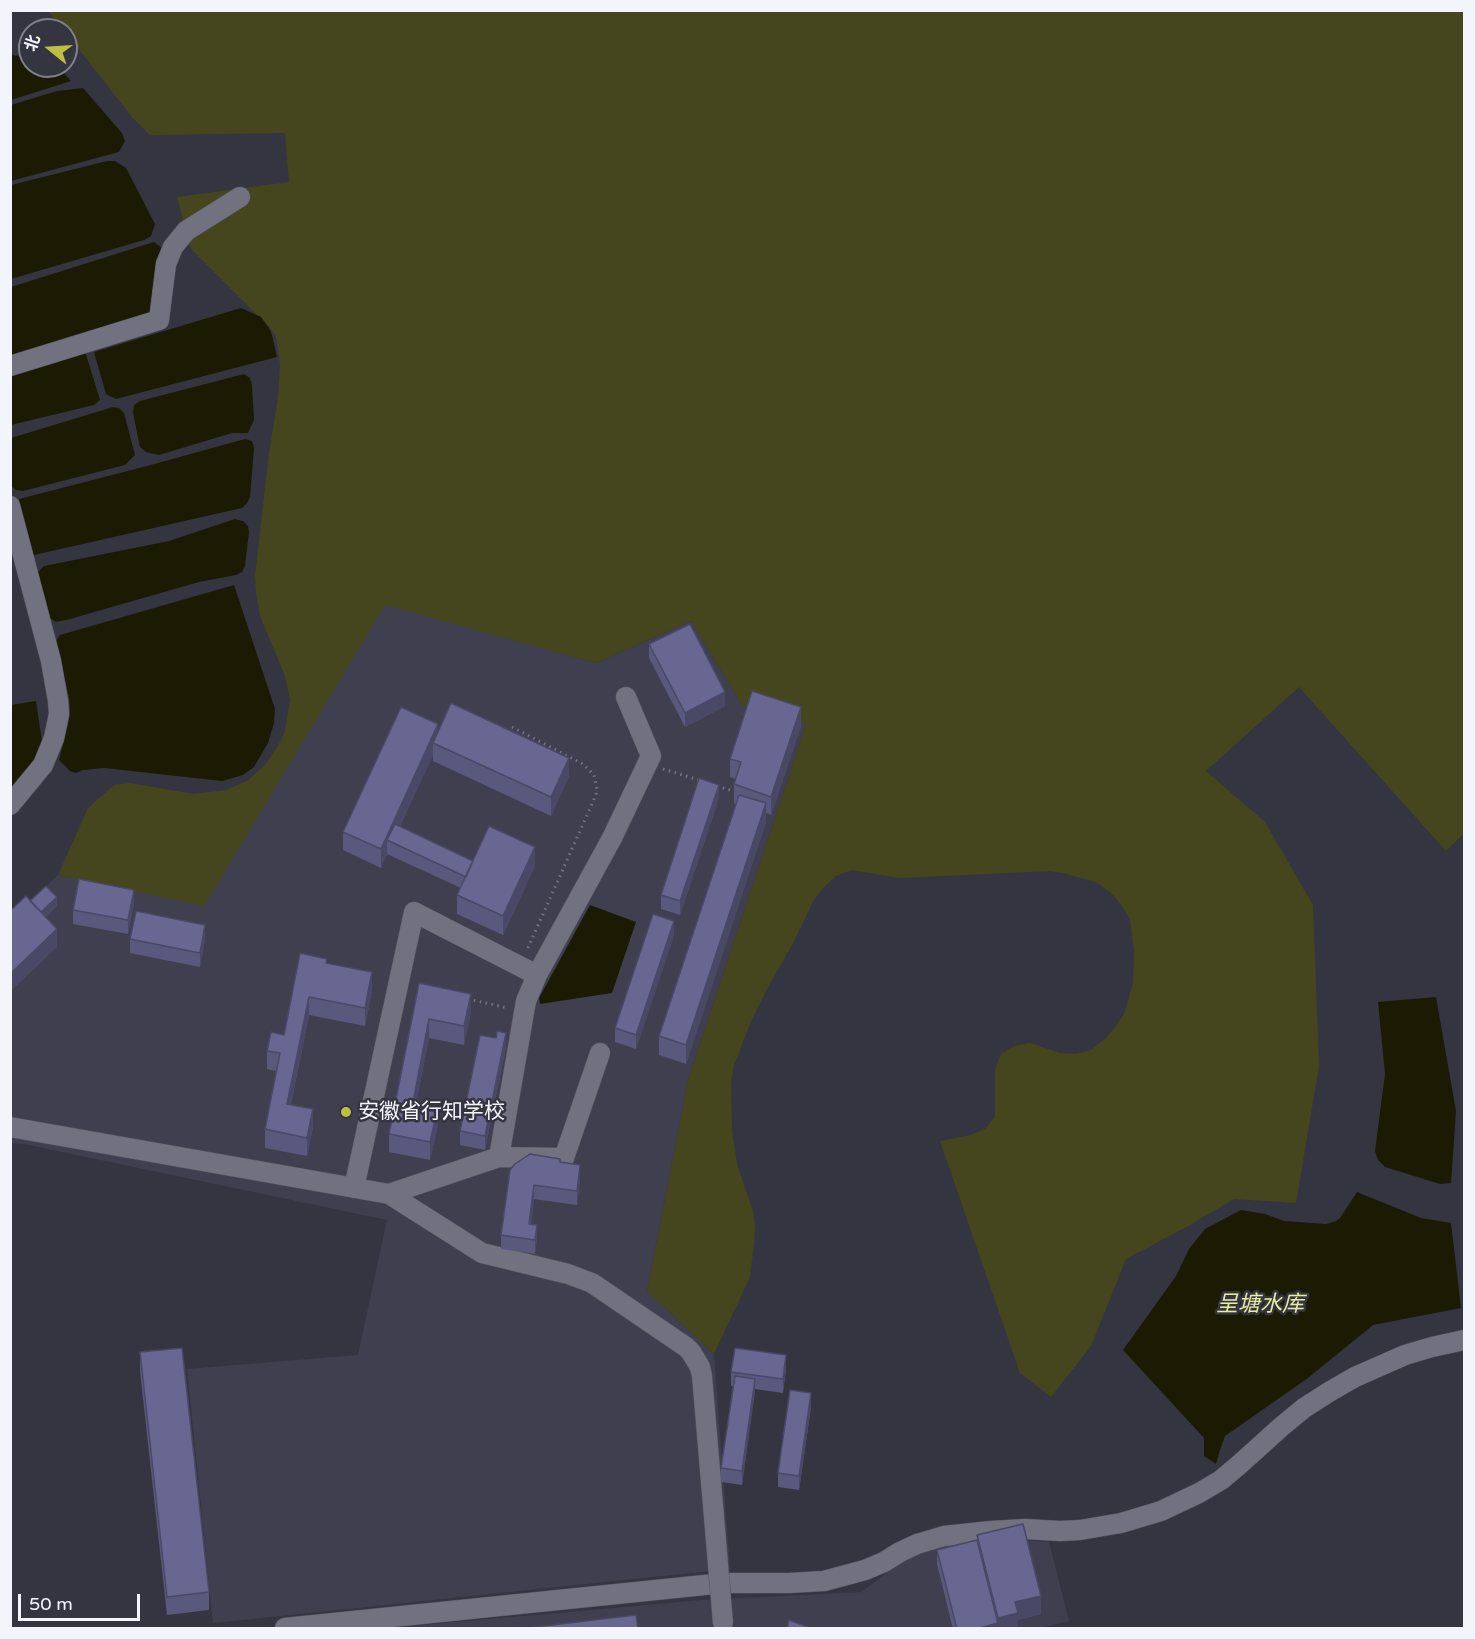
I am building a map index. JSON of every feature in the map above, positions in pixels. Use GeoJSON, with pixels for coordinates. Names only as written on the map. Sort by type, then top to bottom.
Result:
{"type":"FeatureCollection","features":[{"type":"Feature","properties":{"kind":"street"},"geometry":{"type":"LineString","coordinates":[[10,366],[159,320],[166,264],[173,247],[186,231],[240,197]]}},
{"type":"Feature","properties":{"kind":"street"},"geometry":{"type":"LineString","coordinates":[[10,506],[51,661],[59,714],[54,738],[43,765],[10,804]]}},
{"type":"Feature","properties":{"kind":"street"},"geometry":{"type":"LineString","coordinates":[[499,1157],[526,1001],[528,970],[612,838],[651,756],[626,697]]}},
{"type":"Feature","properties":{"kind":"street"},"geometry":{"type":"LineString","coordinates":[[354,1188],[414,912],[528,970]]}},
{"type":"Feature","properties":{"kind":"street"},"geometry":{"type":"LineString","coordinates":[[388,1194],[499,1157],[564,1158],[600,1053]]}},
{"type":"Feature","properties":{"kind":"street"},"geometry":{"type":"LineString","coordinates":[[10,1126],[388,1194],[482,1253],[568,1274],[592,1283],[691,1352],[700,1367],[702,1376],[723,1626]]}},
{"type":"Feature","properties":{"kind":"street"},"geometry":{"type":"LineString","coordinates":[[285,1629],[724,1582],[824,1581],[865,1570],[917,1544],[944,1536],[1025,1528],[1080,1530],[1121,1523],[1181,1503],[1213,1484],[1240,1464],[1304,1408],[1355,1377],[1406,1355],[1464,1340]]}},
{"type":"Feature","properties":{"kind":"path"},"geometry":{"type":"LineString","coordinates":[[512,727],[583,764],[594,775],[597,789],[528,970]]}},
{"type":"Feature","properties":{"kind":"path"},"geometry":{"type":"LineString","coordinates":[[647,764],[730,790]]}},
{"type":"Feature","properties":{"kind":"path"},"geometry":{"type":"LineString","coordinates":[[467,999],[524,1011]]}},
{"type":"Feature","properties":{"kind":"shaded area"},"geometry":{"type":"Polygon","coordinates":[[[48,11],[1464,11],[1464,833],[1446,851],[1299,687],[1206,771],[1265,822],[1313,905],[1319,1066],[1296,1203],[1234,1199],[1126,1259],[1091,1346],[1051,1397],[1020,1373],[940,1141],[971,1135],[985,1129],[995,1117],[995,1069],[1001,1054],[1014,1046],[1030,1043],[1060,1053],[1076,1054],[1091,1050],[1105,1039],[1124,1014],[1133,983],[1134,951],[1130,919],[1111,893],[1098,883],[1051,871],[900,878],[852,870],[836,876],[814,900],[752,1019],[734,1065],[731,1082],[732,1131],[737,1164],[753,1211],[754,1244],[750,1277],[714,1354],[647,1291],[688,1080],[806,724],[742,705],[691,621],[596,663],[385,605],[204,906],[58,875],[88,808],[114,785],[130,783],[194,794],[226,790],[247,781],[265,765],[285,731],[290,700],[285,676],[260,616],[255,576],[269,453],[278,398],[280,365],[277,342],[270,328],[191,249],[177,197],[289,182],[285,133],[150,135],[132,117],[78,48],[78,18],[54,18],[48,11]]]}},
{"type":"Feature","properties":{"kind":"shaded area","name":"安徽省行知学校"},"geometry":{"type":"Polygon","coordinates":[[[385,604],[596,663],[691,621],[742,705],[806,724],[688,1080],[647,1291],[714,1354],[730,1569],[213,1623],[187,1369],[358,1355],[387,1220],[11,1143],[11,921],[58,875],[204,905],[385,604]]]}},
{"type":"Feature","properties":{"kind":"shaded area"},"geometry":{"type":"Polygon","coordinates":[[[985,1537],[1049,1542],[1069,1621],[1040,1628],[390,1628],[702,1600],[862,1592],[909,1555],[985,1537]]]}},
{"type":"Feature","properties":{"kind":"water"},"geometry":{"type":"Polygon","coordinates":[[[11,55],[18,56],[18,78],[68,78],[71,81],[11,100],[11,55]]]}},
{"type":"Feature","properties":{"kind":"water"},"geometry":{"type":"Polygon","coordinates":[[[83,88],[122,133],[125,141],[119,152],[11,181],[11,105],[57,91],[83,88]]]}},
{"type":"Feature","properties":{"kind":"water"},"geometry":{"type":"Polygon","coordinates":[[[115,161],[126,168],[155,224],[151,236],[11,279],[11,185],[115,161]]]}},
{"type":"Feature","properties":{"kind":"water"},"geometry":{"type":"Polygon","coordinates":[[[154,242],[163,249],[154,312],[11,357],[11,287],[154,242]]]}},
{"type":"Feature","properties":{"kind":"water"},"geometry":{"type":"Polygon","coordinates":[[[241,308],[261,317],[272,335],[277,357],[116,399],[106,394],[94,352],[241,308]]]}},
{"type":"Feature","properties":{"kind":"water"},"geometry":{"type":"Polygon","coordinates":[[[85,351],[100,400],[94,405],[11,425],[10,373],[85,351]]]}},
{"type":"Feature","properties":{"kind":"water"},"geometry":{"type":"Polygon","coordinates":[[[244,374],[250,378],[252,385],[254,420],[248,433],[232,433],[159,455],[146,452],[140,447],[133,413],[134,405],[140,401],[244,374]]]}},
{"type":"Feature","properties":{"kind":"water"},"geometry":{"type":"Polygon","coordinates":[[[113,407],[119,408],[124,413],[135,455],[125,465],[23,491],[11,486],[11,438],[113,407]]]}},
{"type":"Feature","properties":{"kind":"water"},"geometry":{"type":"Polygon","coordinates":[[[245,439],[252,441],[254,448],[250,497],[242,508],[34,555],[29,551],[16,505],[19,499],[245,439]]]}},
{"type":"Feature","properties":{"kind":"water"},"geometry":{"type":"Polygon","coordinates":[[[235,519],[243,521],[248,526],[249,532],[245,566],[242,572],[70,619],[56,622],[50,618],[37,573],[44,566],[169,541],[235,519]]]}},
{"type":"Feature","properties":{"kind":"water"},"geometry":{"type":"Polygon","coordinates":[[[234,585],[275,709],[274,723],[268,743],[254,767],[243,775],[222,781],[104,768],[76,773],[70,771],[59,760],[70,711],[56,641],[60,635],[234,585]]]}},
{"type":"Feature","properties":{"kind":"water"},"geometry":{"type":"Polygon","coordinates":[[[36,701],[44,755],[11,790],[11,705],[36,701]]]}},
{"type":"Feature","properties":{"kind":"water"},"geometry":{"type":"Polygon","coordinates":[[[590,905],[636,922],[612,993],[540,1004],[539,998],[590,905]]]}},
{"type":"Feature","properties":{"kind":"water"},"geometry":{"type":"Polygon","coordinates":[[[1436,997],[1456,1111],[1451,1183],[1440,1184],[1385,1167],[1378,1160],[1375,1151],[1385,1074],[1378,1002],[1436,997]]]}},
{"type":"Feature","properties":{"kind":"water","name":"呈塘水库"},"geometry":{"type":"Polygon","coordinates":[[[1357,1192],[1421,1218],[1451,1223],[1461,1308],[1373,1325],[1308,1378],[1225,1436],[1216,1464],[1204,1456],[1204,1438],[1123,1350],[1176,1276],[1189,1249],[1205,1229],[1241,1210],[1265,1214],[1284,1221],[1326,1224],[1340,1218],[1357,1192]]]}},
{"type":"Feature","properties":{"kind":"building"},"geometry":{"type":"Polygon","coordinates":[[[690,624],[725,692],[685,713],[649,644],[690,624]]]}},
{"type":"Feature","properties":{"kind":"building"},"geometry":{"type":"Polygon","coordinates":[[[752,691],[801,707],[771,797],[734,784],[741,762],[730,759],[752,691]]]}},
{"type":"Feature","properties":{"kind":"building"},"geometry":{"type":"Polygon","coordinates":[[[451,703],[569,758],[551,797],[433,743],[451,703]]]}},
{"type":"Feature","properties":{"kind":"building"},"geometry":{"type":"Polygon","coordinates":[[[401,707],[438,724],[381,849],[343,832],[401,707]]]}},
{"type":"Feature","properties":{"kind":"building"},"geometry":{"type":"Polygon","coordinates":[[[699,778],[719,785],[680,901],[661,895],[699,778]]]}},
{"type":"Feature","properties":{"kind":"building"},"geometry":{"type":"Polygon","coordinates":[[[739,795],[766,803],[686,1045],[659,1036],[739,795]]]}},
{"type":"Feature","properties":{"kind":"building"},"geometry":{"type":"Polygon","coordinates":[[[395,824],[473,861],[466,877],[387,840],[395,824]]]}},
{"type":"Feature","properties":{"kind":"building"},"geometry":{"type":"Polygon","coordinates":[[[489,826],[535,847],[503,916],[457,895],[489,826]]]}},
{"type":"Feature","properties":{"kind":"building"},"geometry":{"type":"Polygon","coordinates":[[[79,879],[134,890],[128,920],[73,910],[79,879]]]}},
{"type":"Feature","properties":{"kind":"building"},"geometry":{"type":"Polygon","coordinates":[[[46,886],[57,897],[41,912],[30,901],[46,886]]]}},
{"type":"Feature","properties":{"kind":"building"},"geometry":{"type":"Polygon","coordinates":[[[26,896],[57,929],[10,974],[10,911],[26,896]]]}},
{"type":"Feature","properties":{"kind":"building"},"geometry":{"type":"Polygon","coordinates":[[[136,911],[205,925],[200,953],[130,939],[136,911]]]}},
{"type":"Feature","properties":{"kind":"building"},"geometry":{"type":"Polygon","coordinates":[[[653,914],[674,921],[636,1035],[615,1028],[653,914]]]}},
{"type":"Feature","properties":{"kind":"building"},"geometry":{"type":"Polygon","coordinates":[[[300,953],[327,959],[326,963],[372,972],[365,1008],[309,997],[287,1104],[313,1109],[307,1138],[265,1129],[280,1053],[267,1051],[271,1032],[284,1035],[300,953]]]}},
{"type":"Feature","properties":{"kind":"building"},"geometry":{"type":"Polygon","coordinates":[[[419,983],[471,994],[464,1026],[429,1019],[413,1102],[438,1107],[430,1142],[389,1134],[419,983]]]}},
{"type":"Feature","properties":{"kind":"building"},"geometry":{"type":"Polygon","coordinates":[[[497,1031],[506,1033],[485,1136],[460,1131],[480,1035],[496,1038],[497,1031]]]}},
{"type":"Feature","properties":{"kind":"building"},"geometry":{"type":"Polygon","coordinates":[[[530,1154],[580,1165],[577,1191],[534,1185],[529,1224],[537,1225],[535,1240],[501,1235],[510,1170],[530,1154]]]}},
{"type":"Feature","properties":{"kind":"building"},"geometry":{"type":"Polygon","coordinates":[[[182,1348],[209,1592],[167,1597],[140,1352],[182,1348]]]}},
{"type":"Feature","properties":{"kind":"building"},"geometry":{"type":"Polygon","coordinates":[[[735,1348],[786,1355],[783,1379],[731,1372],[735,1348]]]}},
{"type":"Feature","properties":{"kind":"building"},"geometry":{"type":"Polygon","coordinates":[[[735,1376],[755,1379],[742,1471],[721,1468],[735,1376]]]}},
{"type":"Feature","properties":{"kind":"building"},"geometry":{"type":"Polygon","coordinates":[[[790,1390],[811,1393],[799,1476],[778,1473],[790,1390]]]}},
{"type":"Feature","properties":{"kind":"building"},"geometry":{"type":"Polygon","coordinates":[[[1023,1524],[1041,1596],[1015,1602],[1018,1613],[998,1618],[977,1535],[1023,1524]]]}},
{"type":"Feature","properties":{"kind":"building"},"geometry":{"type":"Polygon","coordinates":[[[977,1540],[998,1623],[976,1629],[957,1629],[937,1550],[977,1540]]]}},
{"type":"Feature","properties":{"kind":"building"},"geometry":{"type":"Polygon","coordinates":[[[636,1615],[638,1629],[519,1629],[636,1615]]]}},
{"type":"Feature","properties":{"kind":"building"},"geometry":{"type":"Polygon","coordinates":[[[789,1620],[813,1629],[787,1629],[789,1620]]]}},
{"type":"Feature","properties":{"kind":"place","name":"安徽省行知学校"},"geometry":{"type":"Point","coordinates":[346,1112]}}]}
